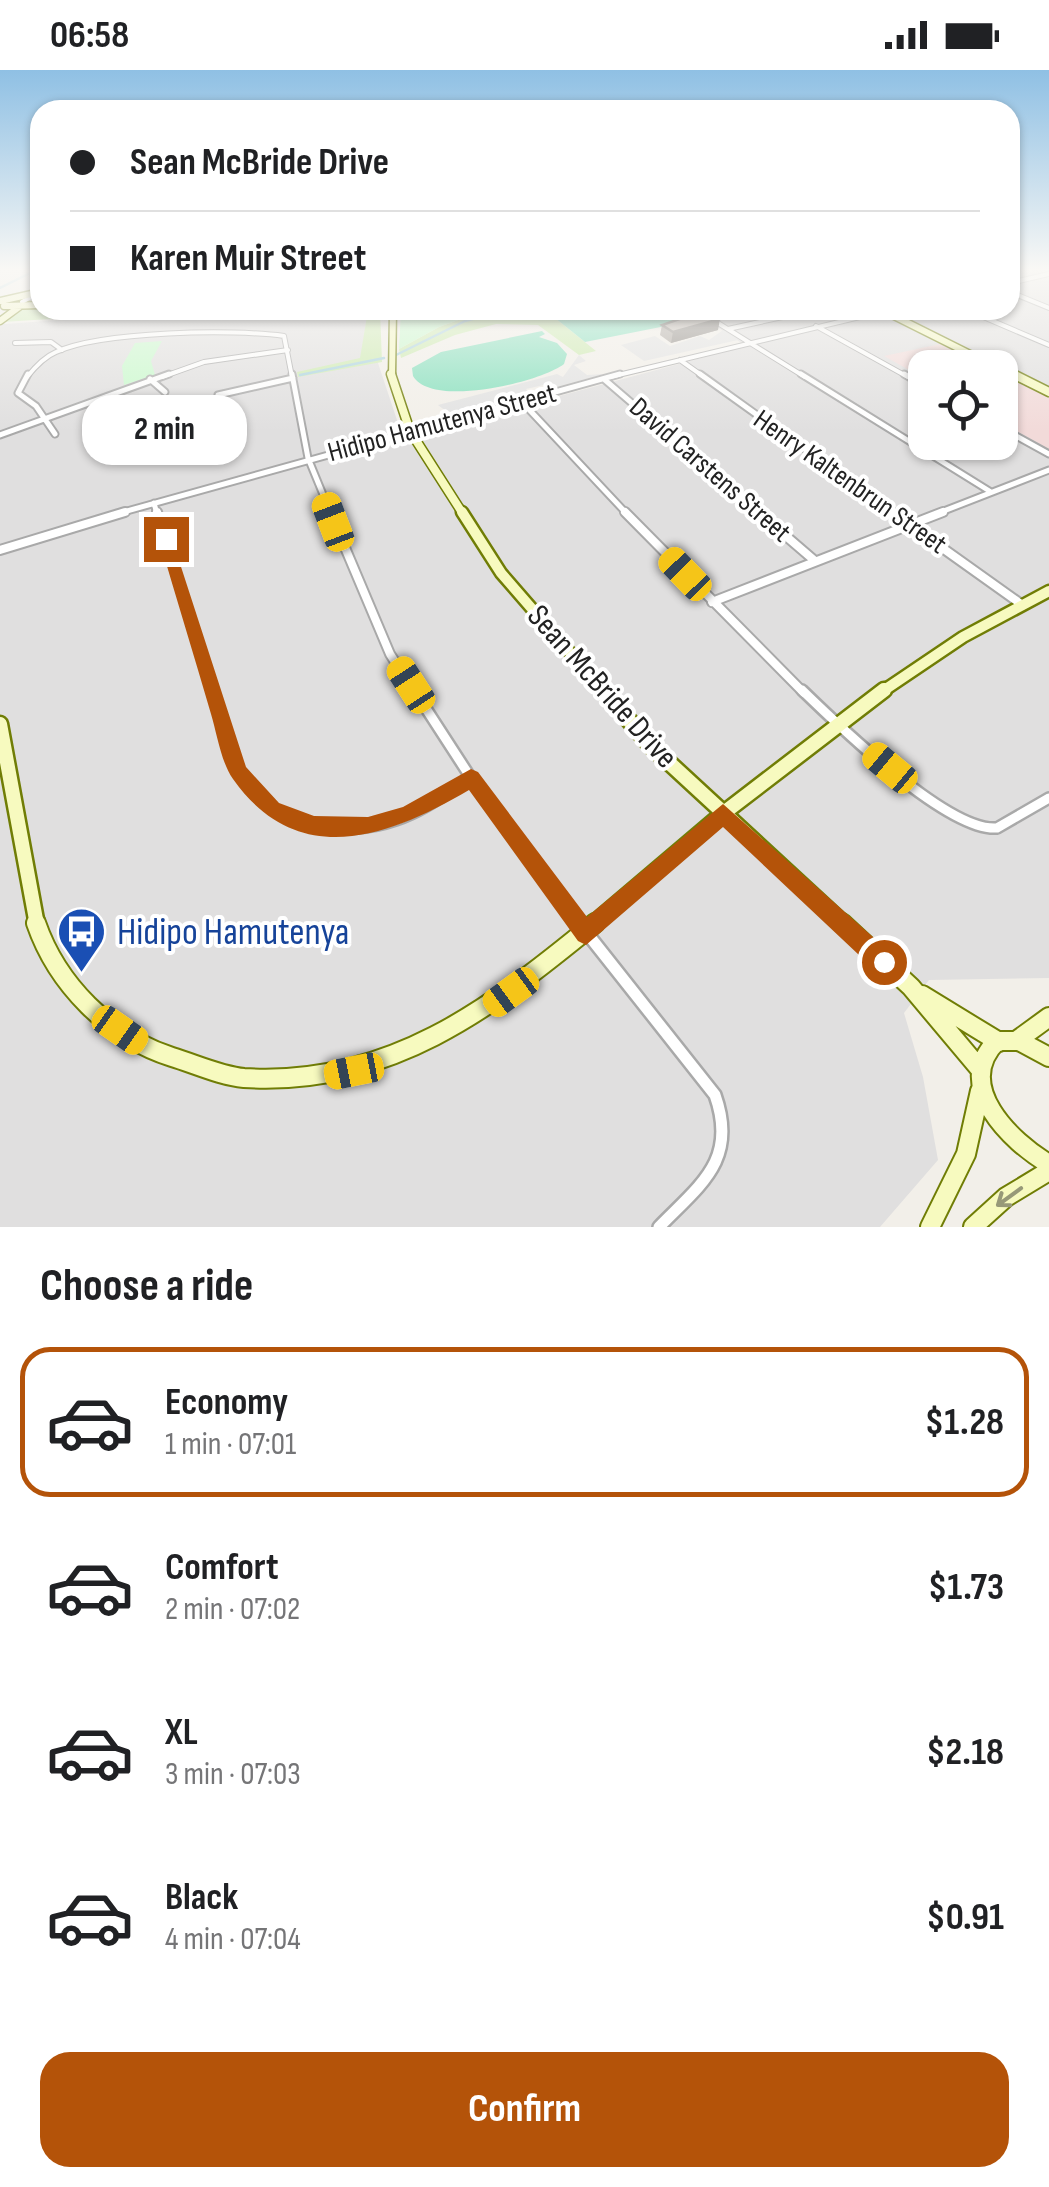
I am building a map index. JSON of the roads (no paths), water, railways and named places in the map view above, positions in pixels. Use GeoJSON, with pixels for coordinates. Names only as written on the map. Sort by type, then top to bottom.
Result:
{"type":"FeatureCollection","features":[{"type":"Feature","properties":{"kind":"main road","name":"Sean McBride Drive"},"geometry":{"type":"LineString","coordinates":[[390,324],[390,372],[410,431],[462,518],[526,605],[652,746],[910,987],[979,1068]]}},
{"type":"Feature","properties":{"kind":"main road"},"geometry":{"type":"LineString","coordinates":[[913,324],[964,350]]}},
{"type":"Feature","properties":{"kind":"main road"},"geometry":{"type":"LineString","coordinates":[[1018,377],[1049,392]]}},
{"type":"Feature","properties":{"kind":"main road"},"geometry":{"type":"LineString","coordinates":[[0,724],[34,918],[53,962],[77,996],[140,1044],[182,1063],[231,1075],[319,1078],[386,1062],[485,1010],[586,934],[723,814],[840,726],[956,640],[1049,591]]}},
{"type":"Feature","properties":{"kind":"main road","name":"Sean McBride Drive"},"geometry":{"type":"LineString","coordinates":[[910,987],[1008,1041],[1049,1057]]}},
{"type":"Feature","properties":{"kind":"main road"},"geometry":{"type":"LineString","coordinates":[[930,1227],[966,1154],[981,1089],[979,1068],[989,1047],[1008,1041],[1049,1017]]}},
{"type":"Feature","properties":{"kind":"main road"},"geometry":{"type":"LineString","coordinates":[[973,1227],[1006,1197],[1049,1168],[1001,1129],[981,1089]]}},
{"type":"Feature","properties":{"kind":"street"},"geometry":{"type":"LineString","coordinates":[[219,336],[222,324]]}},
{"type":"Feature","properties":{"kind":"street"},"geometry":{"type":"LineString","coordinates":[[274,333],[279,324]]}},
{"type":"Feature","properties":{"kind":"street"},"geometry":{"type":"LineString","coordinates":[[720,324],[991,492]]}},
{"type":"Feature","properties":{"kind":"street"},"geometry":{"type":"LineString","coordinates":[[728,329],[751,324]]}},
{"type":"Feature","properties":{"kind":"street","name":"Hidipo Hamutenya Street"},"geometry":{"type":"LineString","coordinates":[[0,550],[308,458],[825,324]]}},
{"type":"Feature","properties":{"kind":"street"},"geometry":{"type":"LineString","coordinates":[[999,324],[1049,345]]}},
{"type":"Feature","properties":{"kind":"street"},"geometry":{"type":"LineString","coordinates":[[816,326],[908,377]]}},
{"type":"Feature","properties":{"kind":"street"},"geometry":{"type":"LineString","coordinates":[[157,339],[164,328]]}},
{"type":"Feature","properties":{"kind":"street"},"geometry":{"type":"LineString","coordinates":[[96,342],[104,332]]}},
{"type":"Feature","properties":{"kind":"street"},"geometry":{"type":"LineString","coordinates":[[55,434],[18,390],[41,361],[62,350],[96,342],[274,333],[285,337],[308,458],[378,630],[471,778],[586,934],[715,1094],[723,1111],[727,1133],[719,1162],[659,1227]]}},
{"type":"Feature","properties":{"kind":"street"},"geometry":{"type":"LineString","coordinates":[[15,343],[51,342],[62,350]]}},
{"type":"Feature","properties":{"kind":"street"},"geometry":{"type":"LineString","coordinates":[[0,435],[150,379],[230,357],[288,350]]}},
{"type":"Feature","properties":{"kind":"street"},"geometry":{"type":"LineString","coordinates":[[230,357],[230,369]]}},
{"type":"Feature","properties":{"kind":"street","name":"Henry Kaltenbrun Street"},"geometry":{"type":"LineString","coordinates":[[680,360],[1020,604]]}},
{"type":"Feature","properties":{"kind":"street"},"geometry":{"type":"LineString","coordinates":[[222,435],[218,395],[293,378]]}},
{"type":"Feature","properties":{"kind":"street"},"geometry":{"type":"LineString","coordinates":[[150,379],[165,392]]}},
{"type":"Feature","properties":{"kind":"street","name":"David Carstens Street"},"geometry":{"type":"LineString","coordinates":[[604,380],[814,560]]}},
{"type":"Feature","properties":{"kind":"street"},"geometry":{"type":"LineString","coordinates":[[522,402],[712,602],[840,726],[939,804],[980,827],[1004,826],[1049,798]]}},
{"type":"Feature","properties":{"kind":"street"},"geometry":{"type":"LineString","coordinates":[[1018,438],[1049,454]]}},
{"type":"Feature","properties":{"kind":"street"},"geometry":{"type":"LineString","coordinates":[[712,602],[1049,470]]}},
{"type":"Feature","properties":{"kind":"street"},"geometry":{"type":"LineString","coordinates":[[154,503],[238,771],[261,802],[314,826],[353,829],[395,821],[471,778]]}},
{"type":"Feature","properties":{"kind":"waterway"},"geometry":{"type":"LineString","coordinates":[[396,355],[459,324]]}},
{"type":"Feature","properties":{"kind":"waterway"},"geometry":{"type":"LineString","coordinates":[[300,375],[384,358]]}},
{"type":"Feature","properties":{"kind":"place","name":"Hidipo Hamutenya"},"geometry":{"type":"Point","coordinates":[82,974]}}]}
